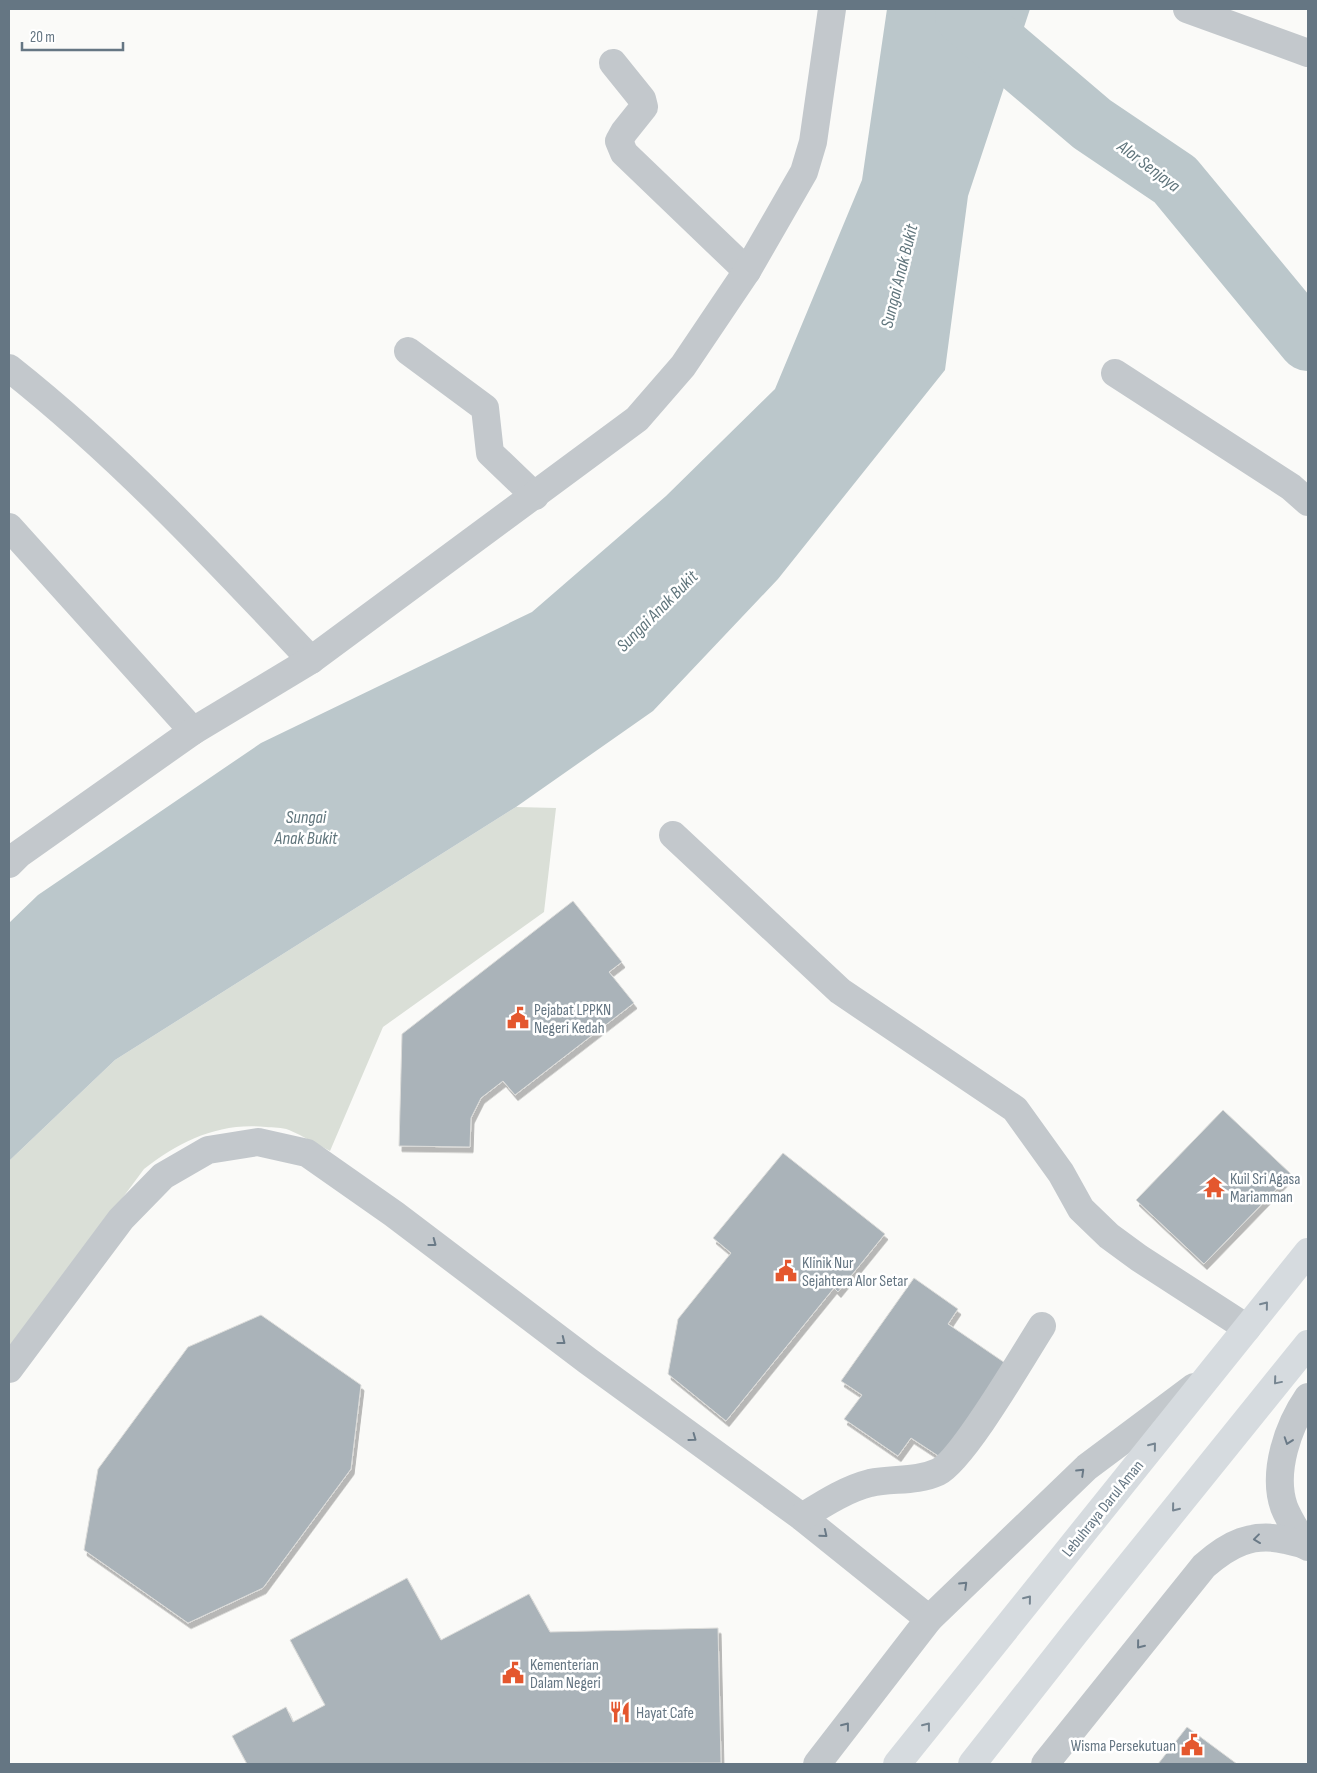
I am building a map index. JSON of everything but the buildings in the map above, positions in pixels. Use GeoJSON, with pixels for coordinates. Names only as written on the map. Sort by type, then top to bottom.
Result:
{"type":"FeatureCollection","features":[{"type":"Feature","properties":{"kind":"highway","name":"Lebuhraya Darul Aman"},"geometry":{"type":"LineString","coordinates":[[897,1764],[1212,1374],[1308,1252]]}},
{"type":"Feature","properties":{"kind":"highway"},"geometry":{"type":"LineString","coordinates":[[972,1764],[1074,1633],[1308,1344]]}},
{"type":"Feature","properties":{"kind":"street"},"geometry":{"type":"LineString","coordinates":[[12,854],[193,731],[311,660],[637,420],[683,366],[747,271],[804,172],[813,142],[832,9]]}},
{"type":"Feature","properties":{"kind":"street"},"geometry":{"type":"LineString","coordinates":[[1187,9],[1308,53]]}},
{"type":"Feature","properties":{"kind":"street"},"geometry":{"type":"LineString","coordinates":[[613,63],[642,99],[644,107],[619,141],[624,153],[747,271]]}},
{"type":"Feature","properties":{"kind":"street"},"geometry":{"type":"LineString","coordinates":[[408,351],[484,408],[490,453],[535,496]]}},
{"type":"Feature","properties":{"kind":"street"},"geometry":{"type":"LineString","coordinates":[[9,368],[53,403],[189,530],[311,660]]}},
{"type":"Feature","properties":{"kind":"street"},"geometry":{"type":"LineString","coordinates":[[1115,373],[1291,487],[1308,502]]}},
{"type":"Feature","properties":{"kind":"street"},"geometry":{"type":"LineString","coordinates":[[9,527],[193,731]]}},
{"type":"Feature","properties":{"kind":"street"},"geometry":{"type":"LineString","coordinates":[[673,835],[840,991],[1015,1109],[1061,1173],[1081,1209],[1108,1236],[1247,1328]]}},
{"type":"Feature","properties":{"kind":"street"},"geometry":{"type":"LineString","coordinates":[[9,1369],[121,1219],[162,1176],[208,1150],[258,1142],[307,1153],[394,1214],[588,1361],[802,1517],[929,1619]]}},
{"type":"Feature","properties":{"kind":"street"},"geometry":{"type":"LineString","coordinates":[[802,1517],[831,1500],[870,1483],[910,1480],[940,1471],[968,1441],[1042,1326]]}},
{"type":"Feature","properties":{"kind":"street"},"geometry":{"type":"LineString","coordinates":[[816,1764],[929,1619],[1087,1467],[1212,1374]]}},
{"type":"Feature","properties":{"kind":"street"},"geometry":{"type":"LineString","coordinates":[[1306,1546],[1284,1507],[1280,1474],[1286,1442],[1308,1396]]}},
{"type":"Feature","properties":{"kind":"street"},"geometry":{"type":"LineString","coordinates":[[1045,1764],[1204,1566],[1222,1551],[1244,1540],[1271,1537],[1306,1546]]}},
{"type":"Feature","properties":{"kind":"street"},"geometry":{"type":"LineString","coordinates":[[982,1764],[1074,1633]]}},
{"type":"Feature","properties":{"kind":"shaded area"},"geometry":{"type":"Polygon","coordinates":[[[516,807],[556,808],[544,912],[383,1027],[330,1151],[286,1129],[249,1126],[216,1131],[186,1142],[172,1150],[144,1169],[9,1351],[9,1161],[115,1060],[516,807]]]}},
{"type":"Feature","properties":{"kind":"water","name":"Sungai Anak Bukit"},"geometry":{"type":"Polygon","coordinates":[[[887,9],[1030,9],[968,196],[945,370],[778,579],[653,711],[516,807],[115,1060],[9,1161],[9,923],[38,895],[261,743],[532,612],[666,496],[775,389],[862,180],[887,9]]]}},
{"type":"Feature","properties":{"kind":"waterway","name":"Alor Senjaya"},"geometry":{"type":"LineString","coordinates":[[965,16],[1092,124],[1175,180],[1308,341]]}},
{"type":"Feature","properties":{"kind":"place","name":"Pejabat LPPKN Negeri Kedah"},"geometry":{"type":"Point","coordinates":[518,1018]}},
{"type":"Feature","properties":{"kind":"place","name":"Kuil Sri Agasa Mariamman"},"geometry":{"type":"Point","coordinates":[1214,1187]}},
{"type":"Feature","properties":{"kind":"place","name":"Klinik Nur Sejahtera Alor Setar"},"geometry":{"type":"Point","coordinates":[786,1271]}},
{"type":"Feature","properties":{"kind":"place","name":"Kementerian Dalam Negeri"},"geometry":{"type":"Point","coordinates":[513,1673]}},
{"type":"Feature","properties":{"kind":"place","name":"Hayat Cafe"},"geometry":{"type":"Point","coordinates":[620,1712]}},
{"type":"Feature","properties":{"kind":"place","name":"Wisma Persekutuan"},"geometry":{"type":"Point","coordinates":[1192,1745]}}]}
